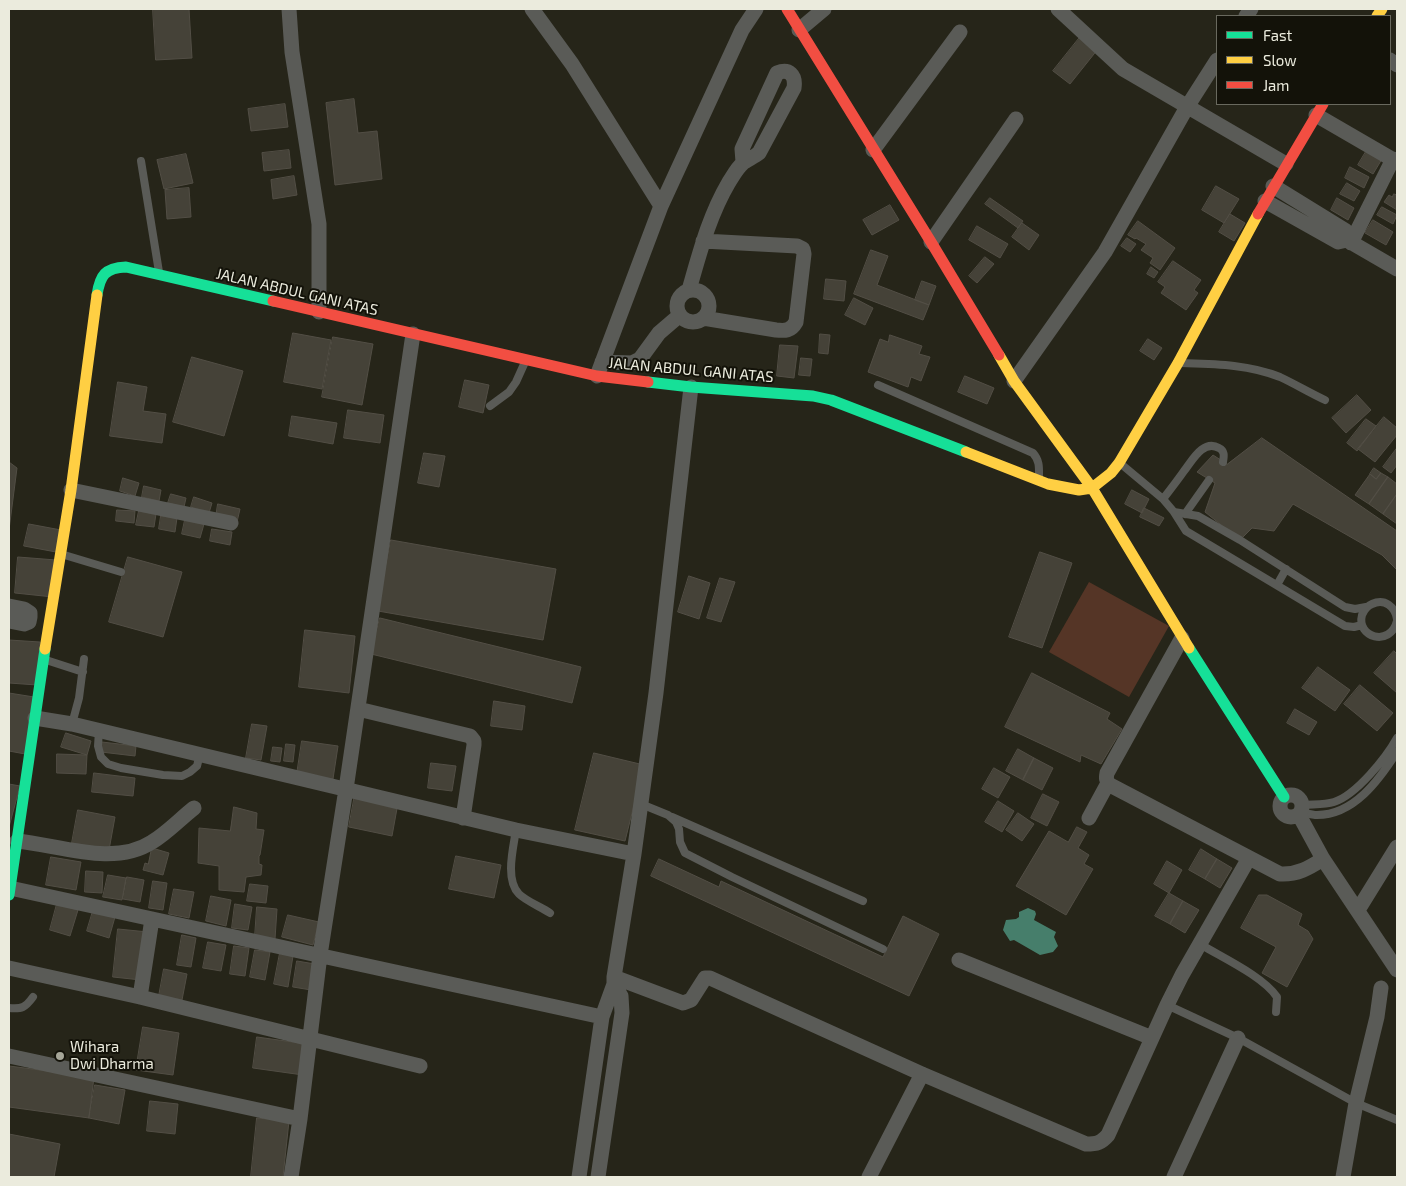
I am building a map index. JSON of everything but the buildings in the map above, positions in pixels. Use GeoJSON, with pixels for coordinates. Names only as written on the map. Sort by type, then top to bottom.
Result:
{"type":"FeatureCollection","features":[{"type":"Feature","properties":{"kind":"street"},"geometry":{"type":"LineString","coordinates":[[289,9],[292,52],[319,224],[319,312]]}},
{"type":"Feature","properties":{"kind":"street"},"geometry":{"type":"LineString","coordinates":[[532,9],[572,64],[661,206]]}},
{"type":"Feature","properties":{"kind":"street"},"geometry":{"type":"LineString","coordinates":[[597,376],[661,206],[742,30],[756,9]]}},
{"type":"Feature","properties":{"kind":"street"},"geometry":{"type":"LineString","coordinates":[[787,9],[931,242],[1014,382],[1092,488],[1182,638],[1284,797],[1280,802],[1282,812],[1288,817],[1292,817],[1301,811],[1323,858],[1397,970]]}},
{"type":"Feature","properties":{"kind":"street"},"geometry":{"type":"LineString","coordinates":[[799,30],[824,9]]}},
{"type":"Feature","properties":{"kind":"street"},"geometry":{"type":"LineString","coordinates":[[1058,9],[1123,70],[1286,164]]}},
{"type":"Feature","properties":{"kind":"street"},"geometry":{"type":"LineString","coordinates":[[873,150],[960,32]]}},
{"type":"Feature","properties":{"kind":"street"},"geometry":{"type":"LineString","coordinates":[[1014,382],[1105,252],[1186,107],[1216,62]]}},
{"type":"Feature","properties":{"kind":"street"},"geometry":{"type":"LineString","coordinates":[[689,290],[713,211],[743,162],[759,153],[794,88],[794,76],[789,72],[781,71],[777,73],[742,149],[743,162]]}},
{"type":"Feature","properties":{"kind":"street"},"geometry":{"type":"LineString","coordinates":[[1092,488],[1111,473],[1119,463],[1178,363],[1273,186],[1319,110],[1395,160],[1349,241]]}},
{"type":"Feature","properties":{"kind":"street"},"geometry":{"type":"LineString","coordinates":[[931,242],[1016,119]]}},
{"type":"Feature","properties":{"kind":"street"},"geometry":{"type":"LineString","coordinates":[[1273,186],[1346,231],[1349,241]]}},
{"type":"Feature","properties":{"kind":"street"},"geometry":{"type":"LineString","coordinates":[[1265,201],[1338,242],[1349,241],[1397,269]]}},
{"type":"Feature","properties":{"kind":"street"},"geometry":{"type":"LineString","coordinates":[[703,241],[797,246],[803,249],[804,254],[796,322],[790,329],[784,331],[776,330],[703,318]]}},
{"type":"Feature","properties":{"kind":"street","name":"JALAN ABDUL GANI ATAS"},"geometry":{"type":"LineString","coordinates":[[9,891],[71,490],[99,281],[109,270],[117,267],[126,267],[597,376],[690,387],[797,394],[831,400],[1048,484],[1079,490],[1092,488]]}},
{"type":"Feature","properties":{"kind":"street"},"geometry":{"type":"LineString","coordinates":[[689,290],[701,292],[708,302],[707,314],[697,321],[685,319],[680,315],[678,309],[679,298],[689,290]]}},
{"type":"Feature","properties":{"kind":"street"},"geometry":{"type":"LineString","coordinates":[[602,362],[632,363],[640,358],[659,333],[680,315]]}},
{"type":"Feature","properties":{"kind":"street"},"geometry":{"type":"LineString","coordinates":[[291,1177],[320,955],[413,334]]}},
{"type":"Feature","properties":{"kind":"street"},"geometry":{"type":"LineString","coordinates":[[580,1177],[602,1017],[614,980],[641,804],[656,693],[690,387]]}},
{"type":"Feature","properties":{"kind":"street"},"geometry":{"type":"LineString","coordinates":[[71,490],[231,523]]}},
{"type":"Feature","properties":{"kind":"street"},"geometry":{"type":"LineString","coordinates":[[9,606],[24,609],[30,613],[29,622],[24,624],[9,621]]}},
{"type":"Feature","properties":{"kind":"street"},"geometry":{"type":"LineString","coordinates":[[1182,638],[1107,773],[1108,783],[1280,874],[1300,872],[1323,858]]}},
{"type":"Feature","properties":{"kind":"street"},"geometry":{"type":"LineString","coordinates":[[358,709],[470,736],[474,741],[474,745],[463,818]]}},
{"type":"Feature","properties":{"kind":"street"},"geometry":{"type":"LineString","coordinates":[[35,718],[99,730],[463,818],[634,854]]}},
{"type":"Feature","properties":{"kind":"street"},"geometry":{"type":"LineString","coordinates":[[1089,818],[1108,783]]}},
{"type":"Feature","properties":{"kind":"street"},"geometry":{"type":"LineString","coordinates":[[17,841],[79,851],[118,854],[133,851],[151,843],[194,808]]}},
{"type":"Feature","properties":{"kind":"street"},"geometry":{"type":"LineString","coordinates":[[1358,910],[1397,847]]}},
{"type":"Feature","properties":{"kind":"street"},"geometry":{"type":"LineString","coordinates":[[614,980],[683,1003],[691,1000],[705,978],[710,978],[922,1074],[1086,1144],[1096,1144],[1103,1141],[1108,1135],[1166,1005],[1249,858]]}},
{"type":"Feature","properties":{"kind":"street"},"geometry":{"type":"LineString","coordinates":[[9,891],[152,919],[602,1017]]}},
{"type":"Feature","properties":{"kind":"street"},"geometry":{"type":"LineString","coordinates":[[140,998],[152,919]]}},
{"type":"Feature","properties":{"kind":"street"},"geometry":{"type":"LineString","coordinates":[[959,960],[1152,1038]]}},
{"type":"Feature","properties":{"kind":"street"},"geometry":{"type":"LineString","coordinates":[[9,968],[420,1066]]}},
{"type":"Feature","properties":{"kind":"street"},"geometry":{"type":"LineString","coordinates":[[598,1177],[622,1014],[621,996],[614,980]]}},
{"type":"Feature","properties":{"kind":"street"},"geometry":{"type":"LineString","coordinates":[[1343,1177],[1356,1103],[1377,1017],[1381,988]]}},
{"type":"Feature","properties":{"kind":"street"},"geometry":{"type":"LineString","coordinates":[[1174,1177],[1238,1038]]}},
{"type":"Feature","properties":{"kind":"street"},"geometry":{"type":"LineString","coordinates":[[9,1056],[300,1119]]}},
{"type":"Feature","properties":{"kind":"street"},"geometry":{"type":"LineString","coordinates":[[869,1177],[922,1074]]}},
{"type":"Feature","properties":{"kind":"lane"},"geometry":{"type":"LineString","coordinates":[[141,161],[160,275]]}},
{"type":"Feature","properties":{"kind":"lane"},"geometry":{"type":"LineString","coordinates":[[490,406],[509,392],[516,382],[525,360]]}},
{"type":"Feature","properties":{"kind":"lane"},"geometry":{"type":"LineString","coordinates":[[1178,363],[1229,366],[1257,370],[1280,377],[1325,400]]}},
{"type":"Feature","properties":{"kind":"lane"},"geometry":{"type":"LineString","coordinates":[[878,384],[1033,453],[1038,458],[1040,464],[1038,480]]}},
{"type":"Feature","properties":{"kind":"lane"},"geometry":{"type":"LineString","coordinates":[[1163,499],[1195,455],[1205,447],[1214,446],[1222,449],[1224,453],[1223,462]]}},
{"type":"Feature","properties":{"kind":"lane"},"geometry":{"type":"LineString","coordinates":[[1119,463],[1163,499],[1186,531],[1345,626],[1354,627],[1362,625]]}},
{"type":"Feature","properties":{"kind":"lane"},"geometry":{"type":"LineString","coordinates":[[1185,514],[1209,480]]}},
{"type":"Feature","properties":{"kind":"lane"},"geometry":{"type":"LineString","coordinates":[[1174,512],[1198,516],[1240,540],[1344,606],[1354,609],[1366,607],[1377,602],[1384,602],[1394,609],[1397,618],[1395,632],[1382,637],[1370,635],[1362,625],[1363,613],[1366,607]]}},
{"type":"Feature","properties":{"kind":"lane"},"geometry":{"type":"LineString","coordinates":[[61,554],[122,572]]}},
{"type":"Feature","properties":{"kind":"lane"},"geometry":{"type":"LineString","coordinates":[[1277,585],[1286,569]]}},
{"type":"Feature","properties":{"kind":"lane"},"geometry":{"type":"LineString","coordinates":[[44,659],[83,672]]}},
{"type":"Feature","properties":{"kind":"lane"},"geometry":{"type":"LineString","coordinates":[[72,724],[79,698],[84,659]]}},
{"type":"Feature","properties":{"kind":"lane"},"geometry":{"type":"LineString","coordinates":[[99,730],[98,746],[101,757],[108,764],[121,768],[182,776],[197,766],[200,754]]}},
{"type":"Feature","properties":{"kind":"lane"},"geometry":{"type":"LineString","coordinates":[[1301,811],[1348,796],[1374,770],[1392,748],[1397,738]]}},
{"type":"Feature","properties":{"kind":"lane"},"geometry":{"type":"LineString","coordinates":[[1301,811],[1316,815],[1329,813],[1356,802],[1384,772],[1397,752]]}},
{"type":"Feature","properties":{"kind":"lane"},"geometry":{"type":"LineString","coordinates":[[641,804],[863,901]]}},
{"type":"Feature","properties":{"kind":"lane"},"geometry":{"type":"LineString","coordinates":[[668,816],[678,824],[680,842],[686,853],[883,949]]}},
{"type":"Feature","properties":{"kind":"lane"},"geometry":{"type":"LineString","coordinates":[[516,830],[511,861],[512,884],[520,895],[550,913]]}},
{"type":"Feature","properties":{"kind":"lane"},"geometry":{"type":"LineString","coordinates":[[1200,944],[1268,986],[1277,997],[1276,1012]]}},
{"type":"Feature","properties":{"kind":"lane"},"geometry":{"type":"LineString","coordinates":[[9,1008],[27,1006],[33,997]]}},
{"type":"Feature","properties":{"kind":"lane"},"geometry":{"type":"LineString","coordinates":[[1166,1005],[1238,1038],[1356,1103],[1397,1120]]}},
{"type":"Feature","properties":{"kind":"shaded area"},"geometry":{"type":"Polygon","coordinates":[[[1089,582],[1169,626],[1129,697],[1049,652],[1089,582]]]}},
{"type":"Feature","properties":{"kind":"shaded area"},"geometry":{"type":"Polygon","coordinates":[[[1028,908],[1035,911],[1034,920],[1056,932],[1054,937],[1058,946],[1053,952],[1040,955],[1014,940],[1010,941],[1003,930],[1006,920],[1016,919],[1019,917],[1019,912],[1028,908]]]}},
{"type":"Feature","properties":{"kind":"traffic: fast"},"geometry":{"type":"LineString","coordinates":[[97,295],[100,282],[108,271],[126,267],[273,301]]}},
{"type":"Feature","properties":{"kind":"traffic: fast"},"geometry":{"type":"LineString","coordinates":[[648,382],[813,396],[831,400],[966,452]]}},
{"type":"Feature","properties":{"kind":"traffic: fast"},"geometry":{"type":"LineString","coordinates":[[1189,648],[1284,797]]}},
{"type":"Feature","properties":{"kind":"traffic: fast"},"geometry":{"type":"LineString","coordinates":[[9,895],[45,649]]}},
{"type":"Feature","properties":{"kind":"traffic: slow"},"geometry":{"type":"LineString","coordinates":[[1378,15],[1382,9]]}},
{"type":"Feature","properties":{"kind":"traffic: slow"},"geometry":{"type":"LineString","coordinates":[[1092,488],[1111,473],[1119,463],[1178,363],[1258,214]]}},
{"type":"Feature","properties":{"kind":"traffic: slow"},"geometry":{"type":"LineString","coordinates":[[45,649],[71,490],[97,295]]}},
{"type":"Feature","properties":{"kind":"traffic: slow"},"geometry":{"type":"LineString","coordinates":[[999,355],[1014,381],[1092,488],[1189,648]]}},
{"type":"Feature","properties":{"kind":"traffic: slow"},"geometry":{"type":"LineString","coordinates":[[966,452],[1048,484],[1079,490],[1092,488]]}},
{"type":"Feature","properties":{"kind":"traffic: jam"},"geometry":{"type":"LineString","coordinates":[[787,9],[999,355]]}},
{"type":"Feature","properties":{"kind":"traffic: jam"},"geometry":{"type":"LineString","coordinates":[[1258,214],[1322,105]]}},
{"type":"Feature","properties":{"kind":"traffic: jam"},"geometry":{"type":"LineString","coordinates":[[273,301],[597,376],[648,382]]}},
{"type":"Feature","properties":{"kind":"place","name":"Wihara Dwi Dharma"},"geometry":{"type":"Point","coordinates":[60,1056]}}]}
